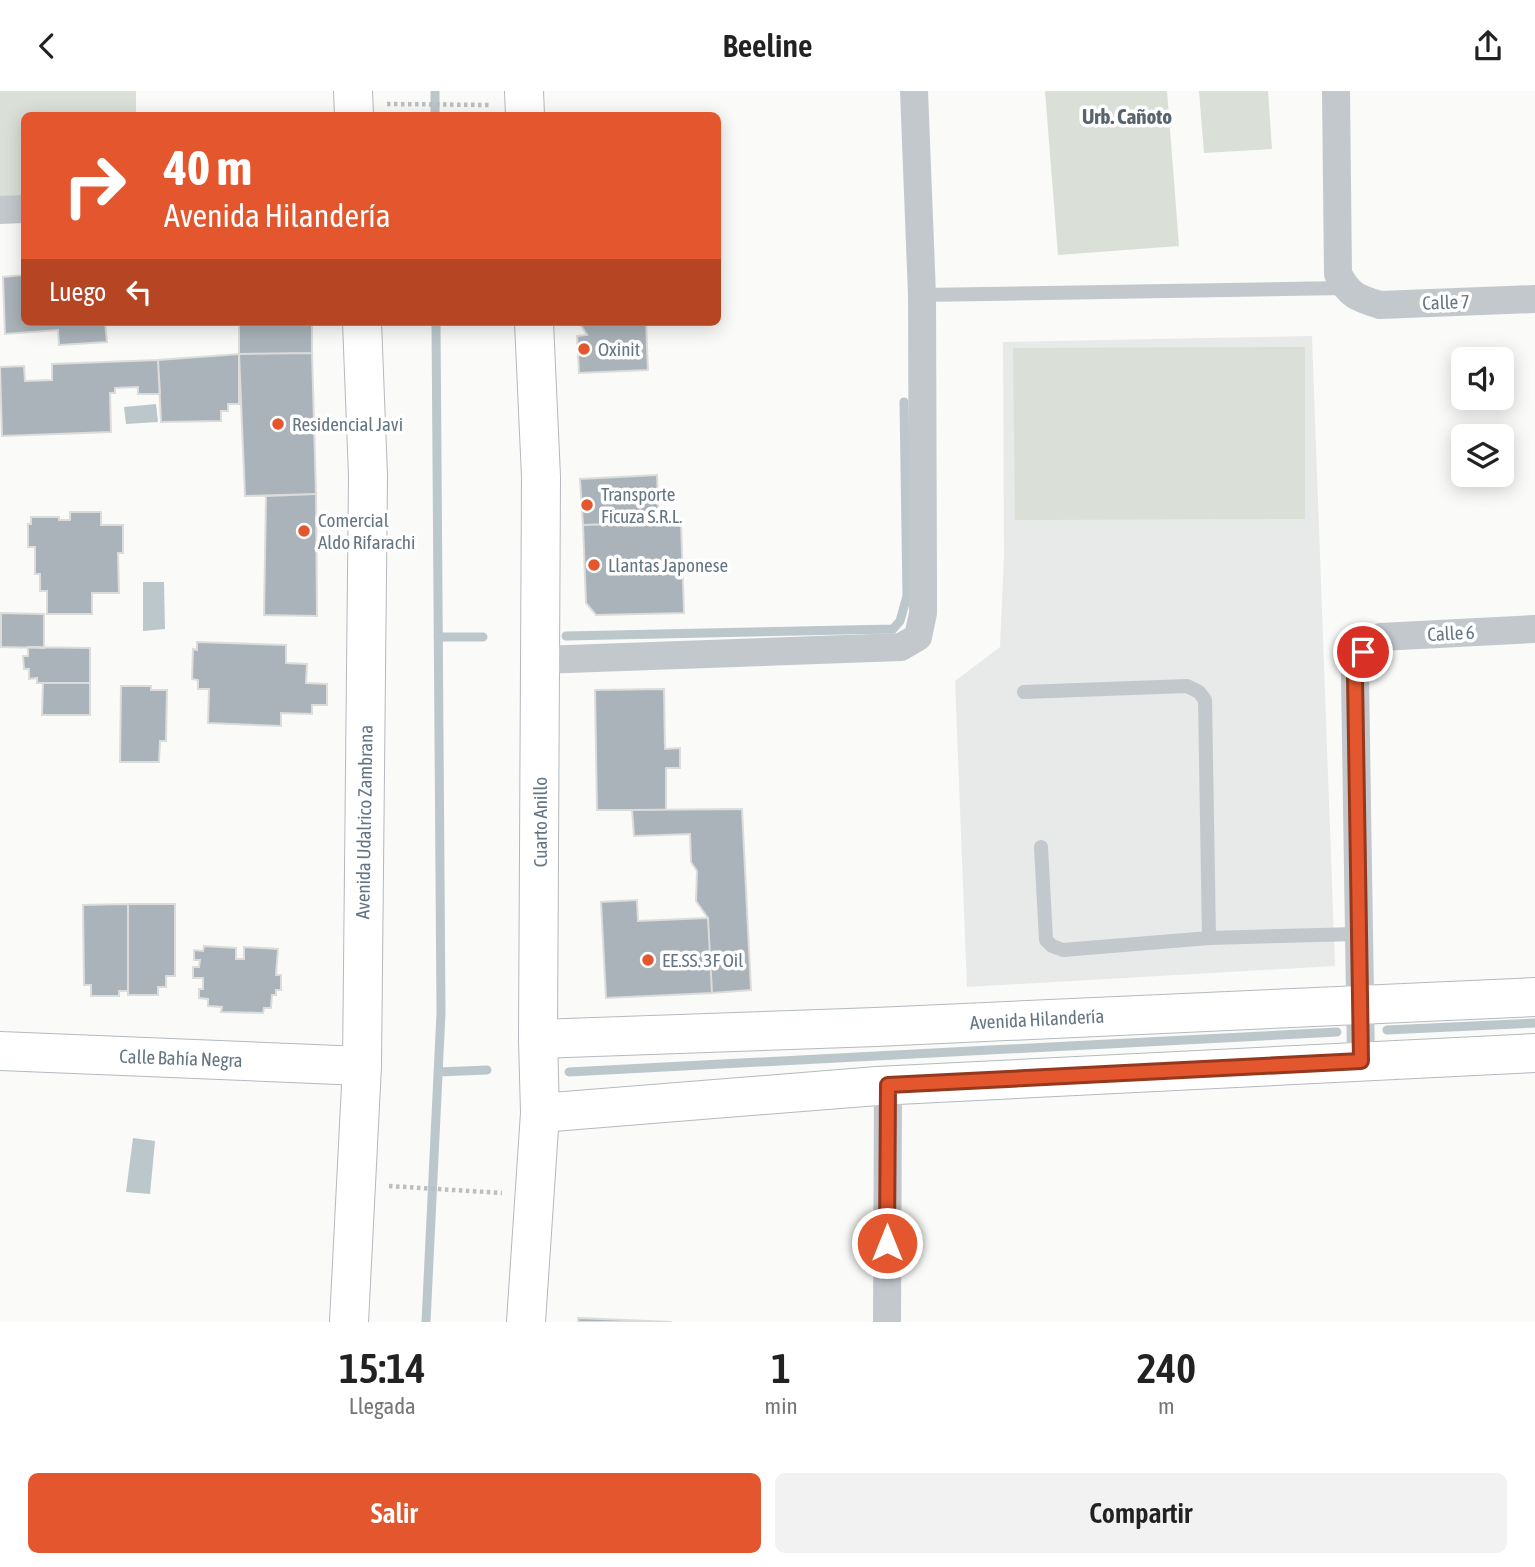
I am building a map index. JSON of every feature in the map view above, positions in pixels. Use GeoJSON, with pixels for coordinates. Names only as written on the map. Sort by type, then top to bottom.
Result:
{"type":"FeatureCollection","features":[{"type":"Feature","properties":{"kind":"main road"},"geometry":{"type":"LineString","coordinates":[[524,91],[526,112]]}},
{"type":"Feature","properties":{"kind":"main road","name":"Avenida Udalrico Zambrana"},"geometry":{"type":"LineString","coordinates":[[349,1322],[362,1066],[368,476],[362,326]]}},
{"type":"Feature","properties":{"kind":"main road","name":"Cuarto Anillo"},"geometry":{"type":"LineString","coordinates":[[526,1322],[540,1113],[538,1039],[541,477],[534,326]]}},
{"type":"Feature","properties":{"kind":"main road","name":"Avenida Hilandería"},"geometry":{"type":"LineString","coordinates":[[538,1039],[876,1027],[1535,997]]}},
{"type":"Feature","properties":{"kind":"main road","name":"Calle Bahía Negra"},"geometry":{"type":"LineString","coordinates":[[0,1051],[362,1066]]}},
{"type":"Feature","properties":{"kind":"main road"},"geometry":{"type":"LineString","coordinates":[[540,1113],[888,1085],[1535,1053]]}},
{"type":"Feature","properties":{"kind":"street"},"geometry":{"type":"LineString","coordinates":[[541,660],[901,647],[918,637],[923,613],[922,295],[914,91]]}},
{"type":"Feature","properties":{"kind":"street"},"geometry":{"type":"LineString","coordinates":[[1336,91],[1338,274],[1351,293]]}},
{"type":"Feature","properties":{"kind":"street"},"geometry":{"type":"LineString","coordinates":[[0,210],[21,209]]}},
{"type":"Feature","properties":{"kind":"street","name":"Calle 7"},"geometry":{"type":"LineString","coordinates":[[1351,293],[1380,305],[1535,299]]}},
{"type":"Feature","properties":{"kind":"street","name":"Calle 6"},"geometry":{"type":"LineString","coordinates":[[1361,1061],[1355,676],[1363,652],[1380,637],[1535,629]]}},
{"type":"Feature","properties":{"kind":"street"},"geometry":{"type":"LineString","coordinates":[[887,1322],[888,1085]]}},
{"type":"Feature","properties":{"kind":"lane"},"geometry":{"type":"LineString","coordinates":[[922,295],[1351,293]]}},
{"type":"Feature","properties":{"kind":"lane"},"geometry":{"type":"LineString","coordinates":[[1024,692],[1187,686],[1199,692],[1205,700],[1209,939]]}},
{"type":"Feature","properties":{"kind":"lane"},"geometry":{"type":"LineString","coordinates":[[1041,847],[1046,940],[1052,946],[1063,950],[1209,939],[1358,934]]}},
{"type":"Feature","properties":{"kind":"path"},"geometry":{"type":"LineString","coordinates":[[364,104],[487,105]]}},
{"type":"Feature","properties":{"kind":"path"},"geometry":{"type":"LineString","coordinates":[[408,1187],[482,1192]]}},
{"type":"Feature","properties":{"kind":"shaded area"},"geometry":{"type":"Polygon","coordinates":[[[0,91],[136,91],[136,112],[21,112],[21,198],[0,199],[0,91]]]}},
{"type":"Feature","properties":{"kind":"shaded area"},"geometry":{"type":"Polygon","coordinates":[[[1045,91],[1167,91],[1179,246],[1058,255],[1045,91]]]}},
{"type":"Feature","properties":{"kind":"shaded area"},"geometry":{"type":"Polygon","coordinates":[[[1199,91],[1268,91],[1272,149],[1204,153],[1199,91]]]}},
{"type":"Feature","properties":{"kind":"shaded area"},"geometry":{"type":"Polygon","coordinates":[[[1312,336],[1335,966],[967,987],[955,681],[1000,647],[1004,556],[1003,342],[1312,336]]]}},
{"type":"Feature","properties":{"kind":"shaded area"},"geometry":{"type":"Polygon","coordinates":[[[1305,347],[1305,519],[1015,520],[1013,348],[1305,347]]]}},
{"type":"Feature","properties":{"kind":"shaded area"},"geometry":{"type":"Polygon","coordinates":[[[156,404],[158,422],[126,424],[124,407],[156,404]]]}},
{"type":"Feature","properties":{"kind":"shaded area"},"geometry":{"type":"Polygon","coordinates":[[[143,582],[164,582],[165,629],[143,631],[143,582]]]}},
{"type":"Feature","properties":{"kind":"shaded area"},"geometry":{"type":"Polygon","coordinates":[[[133,1138],[155,1141],[150,1194],[126,1192],[133,1138]]]}},
{"type":"Feature","properties":{"kind":"building"},"geometry":{"type":"Polygon","coordinates":[[[21,275],[21,326],[105,326],[107,342],[59,345],[58,330],[5,334],[3,277],[21,275]]]}},
{"type":"Feature","properties":{"kind":"building"},"geometry":{"type":"Polygon","coordinates":[[[239,326],[312,326],[312,353],[239,354],[239,326]]]}},
{"type":"Feature","properties":{"kind":"building"},"geometry":{"type":"Polygon","coordinates":[[[581,326],[646,326],[648,370],[579,373],[577,336],[587,335],[581,326]]]}},
{"type":"Feature","properties":{"kind":"building","name":"Residencial Javi"},"geometry":{"type":"Polygon","coordinates":[[[312,353],[316,494],[245,496],[239,354],[312,353]]]}},
{"type":"Feature","properties":{"kind":"building"},"geometry":{"type":"Polygon","coordinates":[[[239,354],[239,404],[228,404],[228,411],[221,411],[221,421],[161,422],[158,360],[239,354]]]}},
{"type":"Feature","properties":{"kind":"building"},"geometry":{"type":"Polygon","coordinates":[[[158,360],[160,394],[138,394],[138,387],[115,388],[115,393],[110,393],[111,432],[2,436],[0,367],[24,366],[25,381],[52,380],[52,364],[158,360]]]}},
{"type":"Feature","properties":{"kind":"building"},"geometry":{"type":"Polygon","coordinates":[[[657,475],[659,522],[583,525],[580,479],[657,475]]]}},
{"type":"Feature","properties":{"kind":"building"},"geometry":{"type":"Polygon","coordinates":[[[316,494],[317,616],[264,615],[266,496],[316,494]]]}},
{"type":"Feature","properties":{"kind":"building"},"geometry":{"type":"Polygon","coordinates":[[[70,512],[101,512],[101,525],[123,525],[123,553],[118,553],[119,593],[92,593],[92,614],[47,614],[47,591],[40,591],[40,574],[35,574],[35,547],[28,547],[28,524],[31,524],[31,517],[59,517],[59,520],[70,520],[70,512]]]}},
{"type":"Feature","properties":{"kind":"building"},"geometry":{"type":"Polygon","coordinates":[[[681,522],[684,613],[596,615],[586,603],[583,525],[681,522]]]}},
{"type":"Feature","properties":{"kind":"building"},"geometry":{"type":"Polygon","coordinates":[[[1,613],[44,614],[44,648],[1,647],[1,613]]]}},
{"type":"Feature","properties":{"kind":"building"},"geometry":{"type":"Polygon","coordinates":[[[197,642],[286,645],[286,663],[307,664],[306,683],[327,684],[327,705],[312,705],[312,714],[281,713],[281,726],[208,723],[209,689],[198,689],[198,680],[192,679],[193,649],[197,650],[197,642]]]}},
{"type":"Feature","properties":{"kind":"building"},"geometry":{"type":"Polygon","coordinates":[[[28,647],[90,648],[90,683],[37,683],[37,678],[29,679],[29,669],[24,669],[23,656],[28,656],[28,647]]]}},
{"type":"Feature","properties":{"kind":"building"},"geometry":{"type":"Polygon","coordinates":[[[43,683],[90,683],[90,715],[42,715],[43,683]]]}},
{"type":"Feature","properties":{"kind":"building"},"geometry":{"type":"Polygon","coordinates":[[[121,686],[151,686],[151,690],[167,690],[166,741],[160,741],[159,762],[120,762],[121,686]]]}},
{"type":"Feature","properties":{"kind":"building"},"geometry":{"type":"Polygon","coordinates":[[[664,689],[665,749],[680,748],[680,768],[666,768],[666,810],[597,810],[595,690],[664,689]]]}},
{"type":"Feature","properties":{"kind":"building"},"geometry":{"type":"Polygon","coordinates":[[[742,809],[751,990],[712,993],[708,918],[696,901],[697,871],[691,862],[690,834],[634,836],[632,810],[742,809]]]}},
{"type":"Feature","properties":{"kind":"building"},"geometry":{"type":"Polygon","coordinates":[[[637,900],[638,921],[708,918],[712,993],[606,998],[601,902],[637,900]]]}},
{"type":"Feature","properties":{"kind":"building"},"geometry":{"type":"Polygon","coordinates":[[[128,904],[128,991],[119,991],[119,996],[91,996],[91,985],[84,985],[83,905],[128,904]]]}},
{"type":"Feature","properties":{"kind":"building"},"geometry":{"type":"Polygon","coordinates":[[[128,904],[175,904],[175,976],[166,976],[166,987],[158,987],[158,995],[128,995],[128,904]]]}},
{"type":"Feature","properties":{"kind":"building"},"geometry":{"type":"Polygon","coordinates":[[[204,946],[236,948],[236,959],[244,959],[244,947],[278,949],[276,975],[281,975],[281,990],[276,990],[276,995],[272,995],[271,1008],[264,1008],[263,1013],[221,1012],[222,1007],[208,1006],[208,999],[199,998],[199,989],[203,989],[203,978],[193,978],[193,967],[199,967],[200,960],[194,960],[194,950],[203,951],[204,946]]]}},
{"type":"Feature","properties":{"kind":"building"},"geometry":{"type":"Polygon","coordinates":[[[578,1318],[672,1322],[578,1322],[578,1318]]]}},
{"type":"Feature","properties":{"kind":"waterway"},"geometry":{"type":"LineString","coordinates":[[435,91],[435,112]]}},
{"type":"Feature","properties":{"kind":"waterway"},"geometry":{"type":"LineString","coordinates":[[426,1322],[441,1013],[436,326]]}},
{"type":"Feature","properties":{"kind":"waterway"},"geometry":{"type":"LineString","coordinates":[[566,636],[893,629],[900,621],[907,596],[904,402]]}},
{"type":"Feature","properties":{"kind":"waterway"},"geometry":{"type":"LineString","coordinates":[[438,637],[483,637]]}},
{"type":"Feature","properties":{"kind":"waterway"},"geometry":{"type":"LineString","coordinates":[[1387,1030],[1535,1023]]}},
{"type":"Feature","properties":{"kind":"waterway"},"geometry":{"type":"LineString","coordinates":[[569,1072],[1337,1032]]}},
{"type":"Feature","properties":{"kind":"waterway"},"geometry":{"type":"LineString","coordinates":[[438,1072],[487,1070]]}},
{"type":"Feature","properties":{"kind":"place","name":"Oxinit"},"geometry":{"type":"Point","coordinates":[584,349]}},
{"type":"Feature","properties":{"kind":"place","name":"Residencial Javi"},"geometry":{"type":"Point","coordinates":[278,424]}},
{"type":"Feature","properties":{"kind":"place","name":"Transporte Ficuza S.R.L."},"geometry":{"type":"Point","coordinates":[587,505]}},
{"type":"Feature","properties":{"kind":"place","name":"Comercial Aldo Rifarachi"},"geometry":{"type":"Point","coordinates":[304,531]}},
{"type":"Feature","properties":{"kind":"place","name":"Llantas Japonese"},"geometry":{"type":"Point","coordinates":[594,565]}},
{"type":"Feature","properties":{"kind":"place","name":"EE.SS. 3F Oil"},"geometry":{"type":"Point","coordinates":[648,960]}},
{"type":"Feature","properties":{"kind":"district","name":"Urb. Cañoto"},"geometry":{"type":"Point","coordinates":[1127,117]}},
{"type":"Feature","properties":{"kind":"route"},"geometry":{"type":"LineString","coordinates":[[887,1243],[888,1085],[1361,1061],[1355,676],[1363,652]]}}]}
